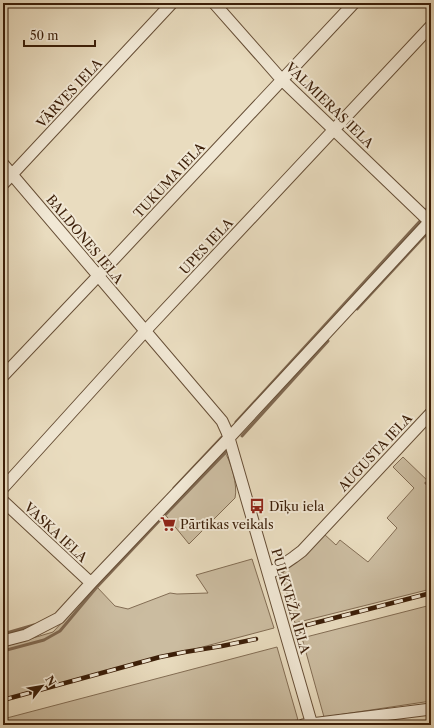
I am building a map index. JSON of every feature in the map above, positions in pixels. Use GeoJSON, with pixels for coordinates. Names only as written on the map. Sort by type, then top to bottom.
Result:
{"type":"FeatureCollection","features":[{"type":"Feature","properties":{"kind":"street","name":"VĀRVES IELA"},"geometry":{"type":"LineString","coordinates":[[3,184],[172,3]]}},
{"type":"Feature","properties":{"kind":"street","name":"VALMIERAS IELA"},"geometry":{"type":"LineString","coordinates":[[214,3],[282,80],[430,221]]}},
{"type":"Feature","properties":{"kind":"street","name":"TUKUMA IELA"},"geometry":{"type":"LineString","coordinates":[[3,376],[354,3]]}},
{"type":"Feature","properties":{"kind":"street","name":"UPES IELA"},"geometry":{"type":"LineString","coordinates":[[3,488],[145,332],[431,26]]}},
{"type":"Feature","properties":{"kind":"street","name":"BALDONES IELA"},"geometry":{"type":"LineString","coordinates":[[3,164],[222,421],[229,438]]}},
{"type":"Feature","properties":{"kind":"street"},"geometry":{"type":"LineString","coordinates":[[3,641],[26,635],[60,618],[430,221]]}},
{"type":"Feature","properties":{"kind":"street","name":"AUGUSTA IELA"},"geometry":{"type":"LineString","coordinates":[[269,574],[302,551],[431,413]]}},
{"type":"Feature","properties":{"kind":"street","name":"PULKVEŽA IELA"},"geometry":{"type":"LineString","coordinates":[[229,438],[269,574],[309,725]]}},
{"type":"Feature","properties":{"kind":"street","name":"VASKA IELA"},"geometry":{"type":"LineString","coordinates":[[3,501],[91,583]]}},
{"type":"Feature","properties":{"kind":"street"},"geometry":{"type":"LineString","coordinates":[[309,725],[431,709]]}},
{"type":"Feature","properties":{"kind":"shaded area"},"geometry":{"type":"Polygon","coordinates":[[[224,451],[233,474],[236,487],[235,498],[189,544],[163,512],[224,451]]]}},
{"type":"Feature","properties":{"kind":"shaded area"},"geometry":{"type":"Polygon","coordinates":[[[403,457],[431,484],[431,589],[295,623],[282,575],[284,571],[324,534],[336,545],[340,540],[368,562],[397,528],[387,518],[414,488],[393,467],[403,457]]]}},
{"type":"Feature","properties":{"kind":"shaded area"},"geometry":{"type":"Polygon","coordinates":[[[252,559],[274,628],[3,700],[3,647],[53,632],[96,586],[115,606],[128,609],[170,593],[208,593],[196,575],[252,559]]]}},
{"type":"Feature","properties":{"kind":"shaded area"},"geometry":{"type":"Polygon","coordinates":[[[431,605],[431,701],[324,717],[302,638],[431,605]]]}},
{"type":"Feature","properties":{"kind":"shaded area"},"geometry":{"type":"Polygon","coordinates":[[[277,647],[298,720],[262,725],[3,725],[3,719],[277,647]]]}},
{"type":"Feature","properties":{"kind":"waterway"},"geometry":{"type":"LineString","coordinates":[[426,210],[431,204]]}},
{"type":"Feature","properties":{"kind":"waterway"},"geometry":{"type":"LineString","coordinates":[[236,422],[421,220]]}},
{"type":"Feature","properties":{"kind":"waterway"},"geometry":{"type":"LineString","coordinates":[[357,309],[430,230]]}},
{"type":"Feature","properties":{"kind":"waterway"},"geometry":{"type":"LineString","coordinates":[[242,436],[328,341]]}},
{"type":"Feature","properties":{"kind":"waterway"},"geometry":{"type":"LineString","coordinates":[[174,488],[222,437]]}},
{"type":"Feature","properties":{"kind":"waterway"},"geometry":{"type":"LineString","coordinates":[[166,514],[226,452]]}},
{"type":"Feature","properties":{"kind":"waterway"},"geometry":{"type":"LineString","coordinates":[[426,483],[431,488]]}},
{"type":"Feature","properties":{"kind":"waterway"},"geometry":{"type":"LineString","coordinates":[[3,651],[44,640],[60,631],[96,588],[159,521]]}},
{"type":"Feature","properties":{"kind":"waterway"},"geometry":{"type":"LineString","coordinates":[[3,634],[34,625]]}},
{"type":"Feature","properties":{"kind":"railway"},"geometry":{"type":"LineString","coordinates":[[307,625],[431,593]]}},
{"type":"Feature","properties":{"kind":"railway"},"geometry":{"type":"LineString","coordinates":[[3,700],[160,657],[256,639]]}},
{"type":"Feature","properties":{"kind":"place","name":"Dīķu iela"},"geometry":{"type":"Point","coordinates":[257,506]}},
{"type":"Feature","properties":{"kind":"place","name":"Pārtikas veikals"},"geometry":{"type":"Point","coordinates":[168,524]}}]}
